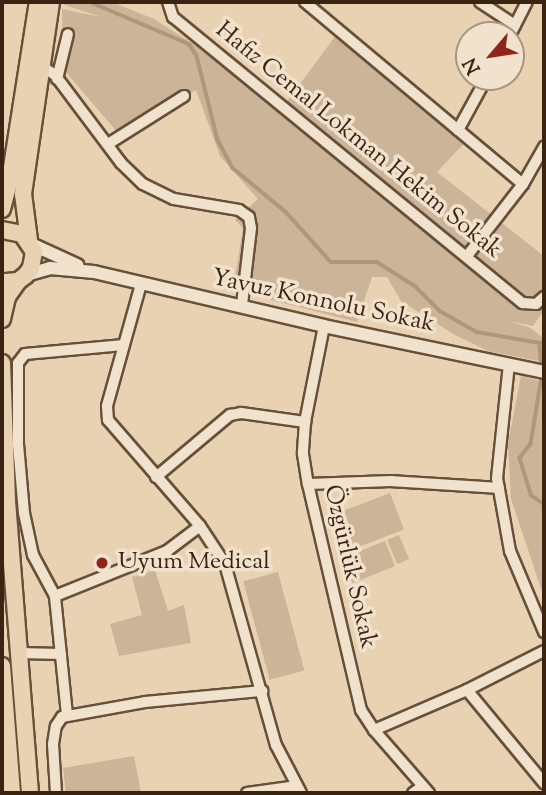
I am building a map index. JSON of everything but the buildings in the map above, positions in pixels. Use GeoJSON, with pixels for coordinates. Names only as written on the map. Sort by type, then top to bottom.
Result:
{"type":"FeatureCollection","features":[{"type":"Feature","properties":{"kind":"main road"},"geometry":{"type":"LineString","coordinates":[[2,319],[15,279],[34,260],[23,194],[42,66],[46,4]]}},
{"type":"Feature","properties":{"kind":"main road"},"geometry":{"type":"LineString","coordinates":[[2,209],[46,4]]}},
{"type":"Feature","properties":{"kind":"main road"},"geometry":{"type":"LineString","coordinates":[[2,230],[14,230],[30,242]]}},
{"type":"Feature","properties":{"kind":"main road"},"geometry":{"type":"LineString","coordinates":[[2,363],[6,490],[30,793]]}},
{"type":"Feature","properties":{"kind":"main road"},"geometry":{"type":"LineString","coordinates":[[2,666],[12,793]]}},
{"type":"Feature","properties":{"kind":"street","name":"Hafiz Cemal Lokman Hekim Sokak"},"geometry":{"type":"LineString","coordinates":[[168,2],[173,17],[523,303],[531,305],[544,297]]}},
{"type":"Feature","properties":{"kind":"street"},"geometry":{"type":"LineString","coordinates":[[304,2],[523,184]]}},
{"type":"Feature","properties":{"kind":"street"},"geometry":{"type":"LineString","coordinates":[[480,2],[502,21]]}},
{"type":"Feature","properties":{"kind":"street"},"geometry":{"type":"LineString","coordinates":[[517,21],[527,2]]}},
{"type":"Feature","properties":{"kind":"street"},"geometry":{"type":"LineString","coordinates":[[57,79],[68,34]]}},
{"type":"Feature","properties":{"kind":"street"},"geometry":{"type":"LineString","coordinates":[[42,66],[57,79],[131,173],[156,192],[181,201],[239,210],[248,215],[251,228],[242,305]]}},
{"type":"Feature","properties":{"kind":"street"},"geometry":{"type":"LineString","coordinates":[[458,130],[479,91]]}},
{"type":"Feature","properties":{"kind":"street"},"geometry":{"type":"LineString","coordinates":[[108,144],[184,96]]}},
{"type":"Feature","properties":{"kind":"street"},"geometry":{"type":"LineString","coordinates":[[467,256],[523,184],[544,147]]}},
{"type":"Feature","properties":{"kind":"street","name":"Yavuz Konnolu Sokak"},"geometry":{"type":"LineString","coordinates":[[30,242],[94,272]]}},
{"type":"Feature","properties":{"kind":"street","name":"Yavuz Konnolu Sokak"},"geometry":{"type":"LineString","coordinates":[[15,279],[50,268],[94,272],[324,326],[539,371]]}},
{"type":"Feature","properties":{"kind":"street"},"geometry":{"type":"LineString","coordinates":[[141,284],[107,417],[200,526],[229,574],[276,746],[299,790],[247,793]]}},
{"type":"Feature","properties":{"kind":"street","name":"Özgürlük Sokak"},"geometry":{"type":"LineString","coordinates":[[324,326],[305,422],[303,454],[308,484],[359,705],[374,730],[426,790]]}},
{"type":"Feature","properties":{"kind":"street"},"geometry":{"type":"LineString","coordinates":[[67,715],[55,596],[33,555],[24,513],[18,444],[19,360],[25,354],[124,345]]}},
{"type":"Feature","properties":{"kind":"street"},"geometry":{"type":"LineString","coordinates":[[509,364],[497,462],[499,488],[510,551],[544,632]]}},
{"type":"Feature","properties":{"kind":"street"},"geometry":{"type":"LineString","coordinates":[[156,477],[234,414],[305,422]]}},
{"type":"Feature","properties":{"kind":"street"},"geometry":{"type":"LineString","coordinates":[[308,484],[391,481],[499,488]]}},
{"type":"Feature","properties":{"kind":"street"},"geometry":{"type":"LineString","coordinates":[[55,596],[167,551],[200,526]]}},
{"type":"Feature","properties":{"kind":"street"},"geometry":{"type":"LineString","coordinates":[[374,730],[467,690],[544,651]]}},
{"type":"Feature","properties":{"kind":"street"},"geometry":{"type":"LineString","coordinates":[[19,653],[61,654]]}},
{"type":"Feature","properties":{"kind":"street"},"geometry":{"type":"LineString","coordinates":[[467,690],[544,783]]}},
{"type":"Feature","properties":{"kind":"street"},"geometry":{"type":"LineString","coordinates":[[55,793],[54,737],[58,721],[67,715],[145,702],[262,691]]}},
{"type":"Feature","properties":{"kind":"street"},"geometry":{"type":"LineString","coordinates":[[413,793],[426,790]]}},
{"type":"Feature","properties":{"kind":"shaded area"},"geometry":{"type":"Polygon","coordinates":[[[64,2],[112,2],[154,19],[195,45],[280,111],[342,27],[472,135],[437,172],[544,256],[544,310],[533,326],[509,321],[531,328],[544,339],[544,362],[488,351],[455,335],[401,301],[387,277],[372,277],[357,322],[233,290],[243,228],[235,220],[258,199],[220,156],[196,90],[118,133],[64,70],[62,9],[102,17],[64,5],[64,2]]]}},
{"type":"Feature","properties":{"kind":"shaded area"},"geometry":{"type":"Polygon","coordinates":[[[521,376],[544,382],[544,597],[511,499],[508,443],[521,376]]]}},
{"type":"Feature","properties":{"kind":"shaded area"},"geometry":{"type":"Polygon","coordinates":[[[390,493],[404,529],[345,552],[331,516],[390,493]]]}},
{"type":"Feature","properties":{"kind":"shaded area"},"geometry":{"type":"Polygon","coordinates":[[[399,535],[409,559],[397,564],[387,540],[399,535]]]}},
{"type":"Feature","properties":{"kind":"shaded area"},"geometry":{"type":"Polygon","coordinates":[[[385,541],[395,566],[352,583],[342,558],[385,541]]]}},
{"type":"Feature","properties":{"kind":"shaded area"},"geometry":{"type":"Polygon","coordinates":[[[155,570],[168,611],[184,605],[191,643],[119,656],[110,624],[142,615],[132,577],[155,570]]]}},
{"type":"Feature","properties":{"kind":"shaded area"},"geometry":{"type":"Polygon","coordinates":[[[278,572],[304,671],[270,680],[243,581],[278,572]]]}},
{"type":"Feature","properties":{"kind":"shaded area"},"geometry":{"type":"Polygon","coordinates":[[[134,756],[141,793],[66,793],[63,768],[134,756]]]}},
{"type":"Feature","properties":{"kind":"waterway"},"geometry":{"type":"LineString","coordinates":[[90,2],[189,44],[197,56],[218,140],[233,168],[286,212],[331,262],[377,262],[415,286],[440,311],[477,332],[540,343],[542,369]]}},
{"type":"Feature","properties":{"kind":"waterway"},"geometry":{"type":"LineString","coordinates":[[542,377],[531,444],[520,458],[531,495],[544,504]]}},
{"type":"Feature","properties":{"kind":"place","name":"Uyum Medical"},"geometry":{"type":"Point","coordinates":[102,563]}}]}
